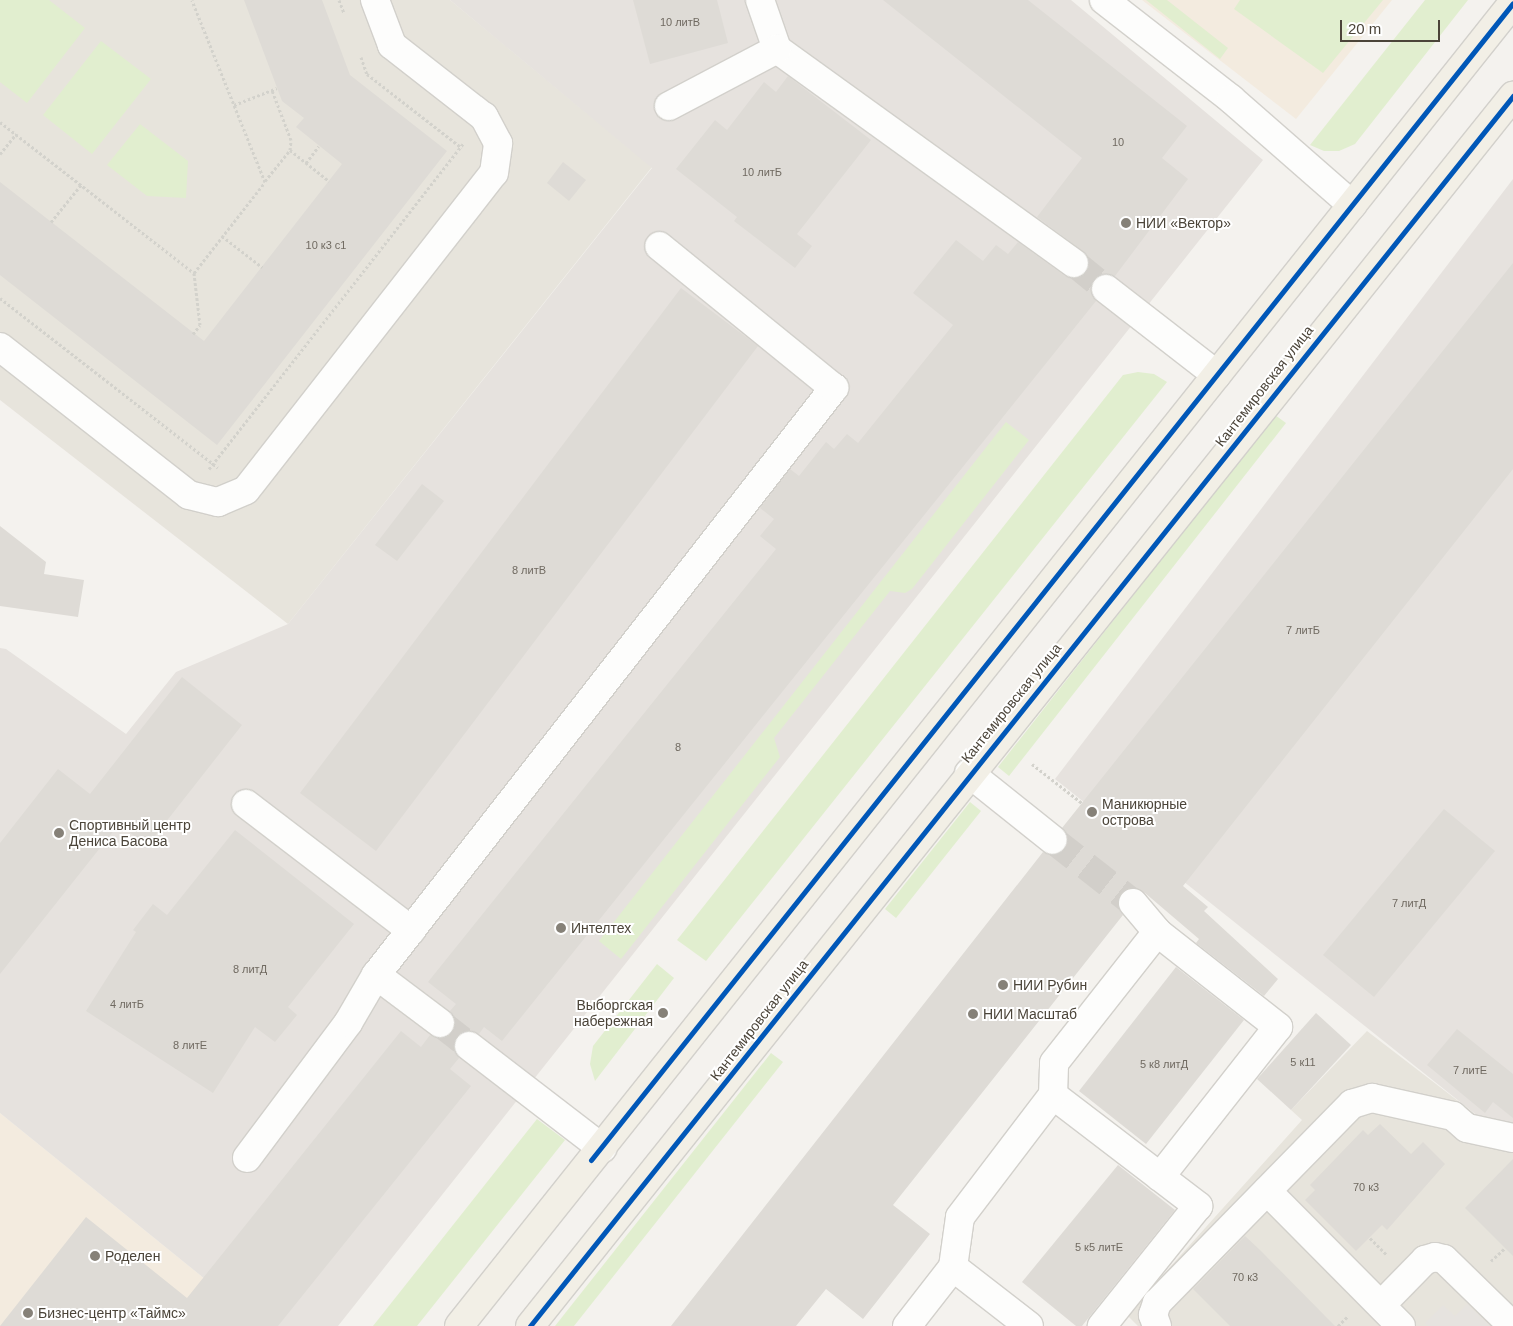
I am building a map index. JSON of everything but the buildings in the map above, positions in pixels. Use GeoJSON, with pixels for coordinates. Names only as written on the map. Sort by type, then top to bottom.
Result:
{"type":"FeatureCollection","features":[{"type":"Feature","properties":{"kind":"main road"},"geometry":{"type":"LineString","coordinates":[[459,1326],[1513,3]]}},
{"type":"Feature","properties":{"kind":"main road","name":"Кантемировская улица"},"geometry":{"type":"LineString","coordinates":[[530,1326],[968,774],[1513,96]]}},
{"type":"Feature","properties":{"kind":"street"},"geometry":{"type":"LineString","coordinates":[[0,347],[189,494],[218,502],[246,490],[494,173],[498,143],[484,117],[392,45],[375,0]]}},
{"type":"Feature","properties":{"kind":"street"},"geometry":{"type":"LineString","coordinates":[[760,0],[776,50],[1074,264]]}},
{"type":"Feature","properties":{"kind":"street"},"geometry":{"type":"LineString","coordinates":[[1104,0],[1231,99],[1352,205]]}},
{"type":"Feature","properties":{"kind":"street"},"geometry":{"type":"LineString","coordinates":[[669,106],[776,50]]}},
{"type":"Feature","properties":{"kind":"street"},"geometry":{"type":"LineString","coordinates":[[247,1158],[348,1023],[376,974],[834,388],[659,246]]}},
{"type":"Feature","properties":{"kind":"street"},"geometry":{"type":"LineString","coordinates":[[1106,288],[1217,375]]}},
{"type":"Feature","properties":{"kind":"street"},"geometry":{"type":"LineString","coordinates":[[968,774],[1053,840]]}},
{"type":"Feature","properties":{"kind":"street"},"geometry":{"type":"LineString","coordinates":[[246,804],[411,930]]}},
{"type":"Feature","properties":{"kind":"street"},"geometry":{"type":"LineString","coordinates":[[1133,903],[1157,932],[1278,1027],[1160,1177]]}},
{"type":"Feature","properties":{"kind":"street"},"geometry":{"type":"LineString","coordinates":[[907,1326],[953,1267],[960,1217],[1054,1095],[1054,1064],[1157,932]]}},
{"type":"Feature","properties":{"kind":"street"},"geometry":{"type":"LineString","coordinates":[[376,974],[440,1023]]}},
{"type":"Feature","properties":{"kind":"street"},"geometry":{"type":"LineString","coordinates":[[469,1046],[602,1148]]}},
{"type":"Feature","properties":{"kind":"street"},"geometry":{"type":"LineString","coordinates":[[1054,1095],[1198,1206],[1102,1326]]}},
{"type":"Feature","properties":{"kind":"street"},"geometry":{"type":"LineString","coordinates":[[1156,1326],[1153,1315],[1157,1303],[1352,1104],[1372,1098],[1453,1116],[1467,1128],[1513,1138]]}},
{"type":"Feature","properties":{"kind":"street"},"geometry":{"type":"LineString","coordinates":[[1267,1191],[1401,1326]]}},
{"type":"Feature","properties":{"kind":"street"},"geometry":{"type":"LineString","coordinates":[[1381,1305],[1425,1260],[1435,1256],[1444,1260],[1512,1326]]}},
{"type":"Feature","properties":{"kind":"street"},"geometry":{"type":"LineString","coordinates":[[953,1267],[1029,1326]]}},
{"type":"Feature","properties":{"kind":"path"},"geometry":{"type":"LineString","coordinates":[[192,0],[265,182]]}},
{"type":"Feature","properties":{"kind":"path"},"geometry":{"type":"LineString","coordinates":[[234,105],[277,88]]}},
{"type":"Feature","properties":{"kind":"path"},"geometry":{"type":"LineString","coordinates":[[194,334],[200,325],[194,273],[290,150],[291,140],[272,90]]}},
{"type":"Feature","properties":{"kind":"path"},"geometry":{"type":"LineString","coordinates":[[189,494],[484,117]]}},
{"type":"Feature","properties":{"kind":"path"},"geometry":{"type":"LineString","coordinates":[[0,122],[194,273]]}},
{"type":"Feature","properties":{"kind":"path"},"geometry":{"type":"LineString","coordinates":[[0,154],[16,134]]}},
{"type":"Feature","properties":{"kind":"path"},"geometry":{"type":"LineString","coordinates":[[306,162],[319,146]]}},
{"type":"Feature","properties":{"kind":"path"},"geometry":{"type":"LineString","coordinates":[[290,150],[329,181]]}},
{"type":"Feature","properties":{"kind":"path"},"geometry":{"type":"LineString","coordinates":[[51,222],[81,185]]}},
{"type":"Feature","properties":{"kind":"path"},"geometry":{"type":"LineString","coordinates":[[222,236],[262,267]]}},
{"type":"Feature","properties":{"kind":"path"},"geometry":{"type":"LineString","coordinates":[[0,298],[246,490]]}},
{"type":"Feature","properties":{"kind":"path"},"geometry":{"type":"LineString","coordinates":[[1032,764],[1082,803]]}},
{"type":"Feature","properties":{"kind":"shaded area"},"geometry":{"type":"Polygon","coordinates":[[[0,0],[450,0],[652,167],[288,624],[0,400],[0,0]]]}},
{"type":"Feature","properties":{"kind":"shaded area"},"geometry":{"type":"Polygon","coordinates":[[[450,0],[1071,0],[1263,160],[338,1326],[263,1326],[0,1113],[0,648],[6,649],[126,734],[176,672],[288,624],[652,168],[450,0]]]}},
{"type":"Feature","properties":{"kind":"shaded area"},"geometry":{"type":"Polygon","coordinates":[[[1142,0],[1392,0],[1296,119],[1142,0]]]}},
{"type":"Feature","properties":{"kind":"shaded area"},"geometry":{"type":"Polygon","coordinates":[[[1513,179],[1513,1125],[1479,1117],[1055,779],[1513,179]]]}},
{"type":"Feature","properties":{"kind":"shaded area"},"geometry":{"type":"Polygon","coordinates":[[[1367,1031],[1479,1117],[1513,1125],[1513,1326],[1138,1326],[1127,1315],[1302,1120],[1291,1110],[1367,1031]]]}},
{"type":"Feature","properties":{"kind":"shaded area"},"geometry":{"type":"Polygon","coordinates":[[[0,1113],[263,1326],[0,1326],[0,1113]]]}},
{"type":"Feature","properties":{"kind":"shaded area"},"geometry":{"type":"Polygon","coordinates":[[[1467,1304],[1490,1326],[1428,1326],[1425,1323],[1443,1305],[1455,1316],[1467,1304]]]}},
{"type":"Feature","properties":{"kind":"green space"},"geometry":{"type":"Polygon","coordinates":[[[0,0],[49,0],[85,28],[27,103],[0,82],[0,0]]]}},
{"type":"Feature","properties":{"kind":"green space"},"geometry":{"type":"Polygon","coordinates":[[[1146,0],[1167,0],[1228,48],[1220,59],[1146,0]]]}},
{"type":"Feature","properties":{"kind":"green space"},"geometry":{"type":"Polygon","coordinates":[[[1240,0],[1383,0],[1323,73],[1234,9],[1240,0]]]}},
{"type":"Feature","properties":{"kind":"green space"},"geometry":{"type":"Polygon","coordinates":[[[1425,0],[1468,0],[1355,144],[1339,151],[1324,151],[1310,145],[1425,0]]]}},
{"type":"Feature","properties":{"kind":"green space"},"geometry":{"type":"Polygon","coordinates":[[[101,41],[151,79],[92,154],[43,115],[101,41]]]}},
{"type":"Feature","properties":{"kind":"green space"},"geometry":{"type":"Polygon","coordinates":[[[140,124],[188,161],[186,198],[147,196],[107,165],[140,124]]]}},
{"type":"Feature","properties":{"kind":"green space"},"geometry":{"type":"Polygon","coordinates":[[[1138,372],[1154,374],[1167,382],[706,961],[677,940],[1123,375],[1138,372]]]}},
{"type":"Feature","properties":{"kind":"green space"},"geometry":{"type":"Polygon","coordinates":[[[1275,415],[1286,423],[1009,776],[998,767],[1275,415]]]}},
{"type":"Feature","properties":{"kind":"green space"},"geometry":{"type":"Polygon","coordinates":[[[1006,422],[1029,440],[912,589],[905,593],[890,591],[774,738],[780,757],[621,959],[599,941],[1006,422]]]}},
{"type":"Feature","properties":{"kind":"green space"},"geometry":{"type":"Polygon","coordinates":[[[970,802],[981,811],[896,918],[885,909],[970,802]]]}},
{"type":"Feature","properties":{"kind":"green space"},"geometry":{"type":"Polygon","coordinates":[[[657,964],[674,978],[595,1081],[590,1064],[593,1046],[657,964]]]}},
{"type":"Feature","properties":{"kind":"green space"},"geometry":{"type":"Polygon","coordinates":[[[771,1053],[783,1062],[574,1326],[555,1326],[771,1053]]]}},
{"type":"Feature","properties":{"kind":"green space"},"geometry":{"type":"Polygon","coordinates":[[[537,1119],[565,1140],[417,1326],[373,1326],[537,1119]]]}},
{"type":"Feature","properties":{"kind":"tunnel"},"geometry":{"type":"LineString","coordinates":[[1074,263],[1106,289]]}},
{"type":"Feature","properties":{"kind":"tunnel"},"geometry":{"type":"LineString","coordinates":[[1053,840],[1133,903]]}},
{"type":"Feature","properties":{"kind":"tunnel"},"geometry":{"type":"LineString","coordinates":[[440,1023],[469,1046]]}},
{"type":"Feature","properties":{"kind":"cycle path"},"geometry":{"type":"LineString","coordinates":[[591,1160],[1513,3]]}},
{"type":"Feature","properties":{"kind":"cycle path"},"geometry":{"type":"LineString","coordinates":[[530,1326],[1513,96]]}},
{"type":"Feature","properties":{"kind":"place","name":"НИИ «Вектор»"},"geometry":{"type":"Point","coordinates":[1126,223]}},
{"type":"Feature","properties":{"kind":"place","name":"Маникюрные острова"},"geometry":{"type":"Point","coordinates":[1092,812]}},
{"type":"Feature","properties":{"kind":"place","name":"Спортивный центр Дениса Басова"},"geometry":{"type":"Point","coordinates":[59,833]}},
{"type":"Feature","properties":{"kind":"place","name":"Интелтех"},"geometry":{"type":"Point","coordinates":[561,928]}},
{"type":"Feature","properties":{"kind":"place","name":"НИИ Рубин"},"geometry":{"type":"Point","coordinates":[1003,985]}},
{"type":"Feature","properties":{"kind":"place","name":"Выборгская набережная"},"geometry":{"type":"Point","coordinates":[663,1013]}},
{"type":"Feature","properties":{"kind":"place","name":"НИИ Масштаб"},"geometry":{"type":"Point","coordinates":[973,1014]}},
{"type":"Feature","properties":{"kind":"place","name":"Роделен"},"geometry":{"type":"Point","coordinates":[95,1256]}},
{"type":"Feature","properties":{"kind":"place","name":"Бизнес-центр «Таймс»"},"geometry":{"type":"Point","coordinates":[28,1313]}}]}
